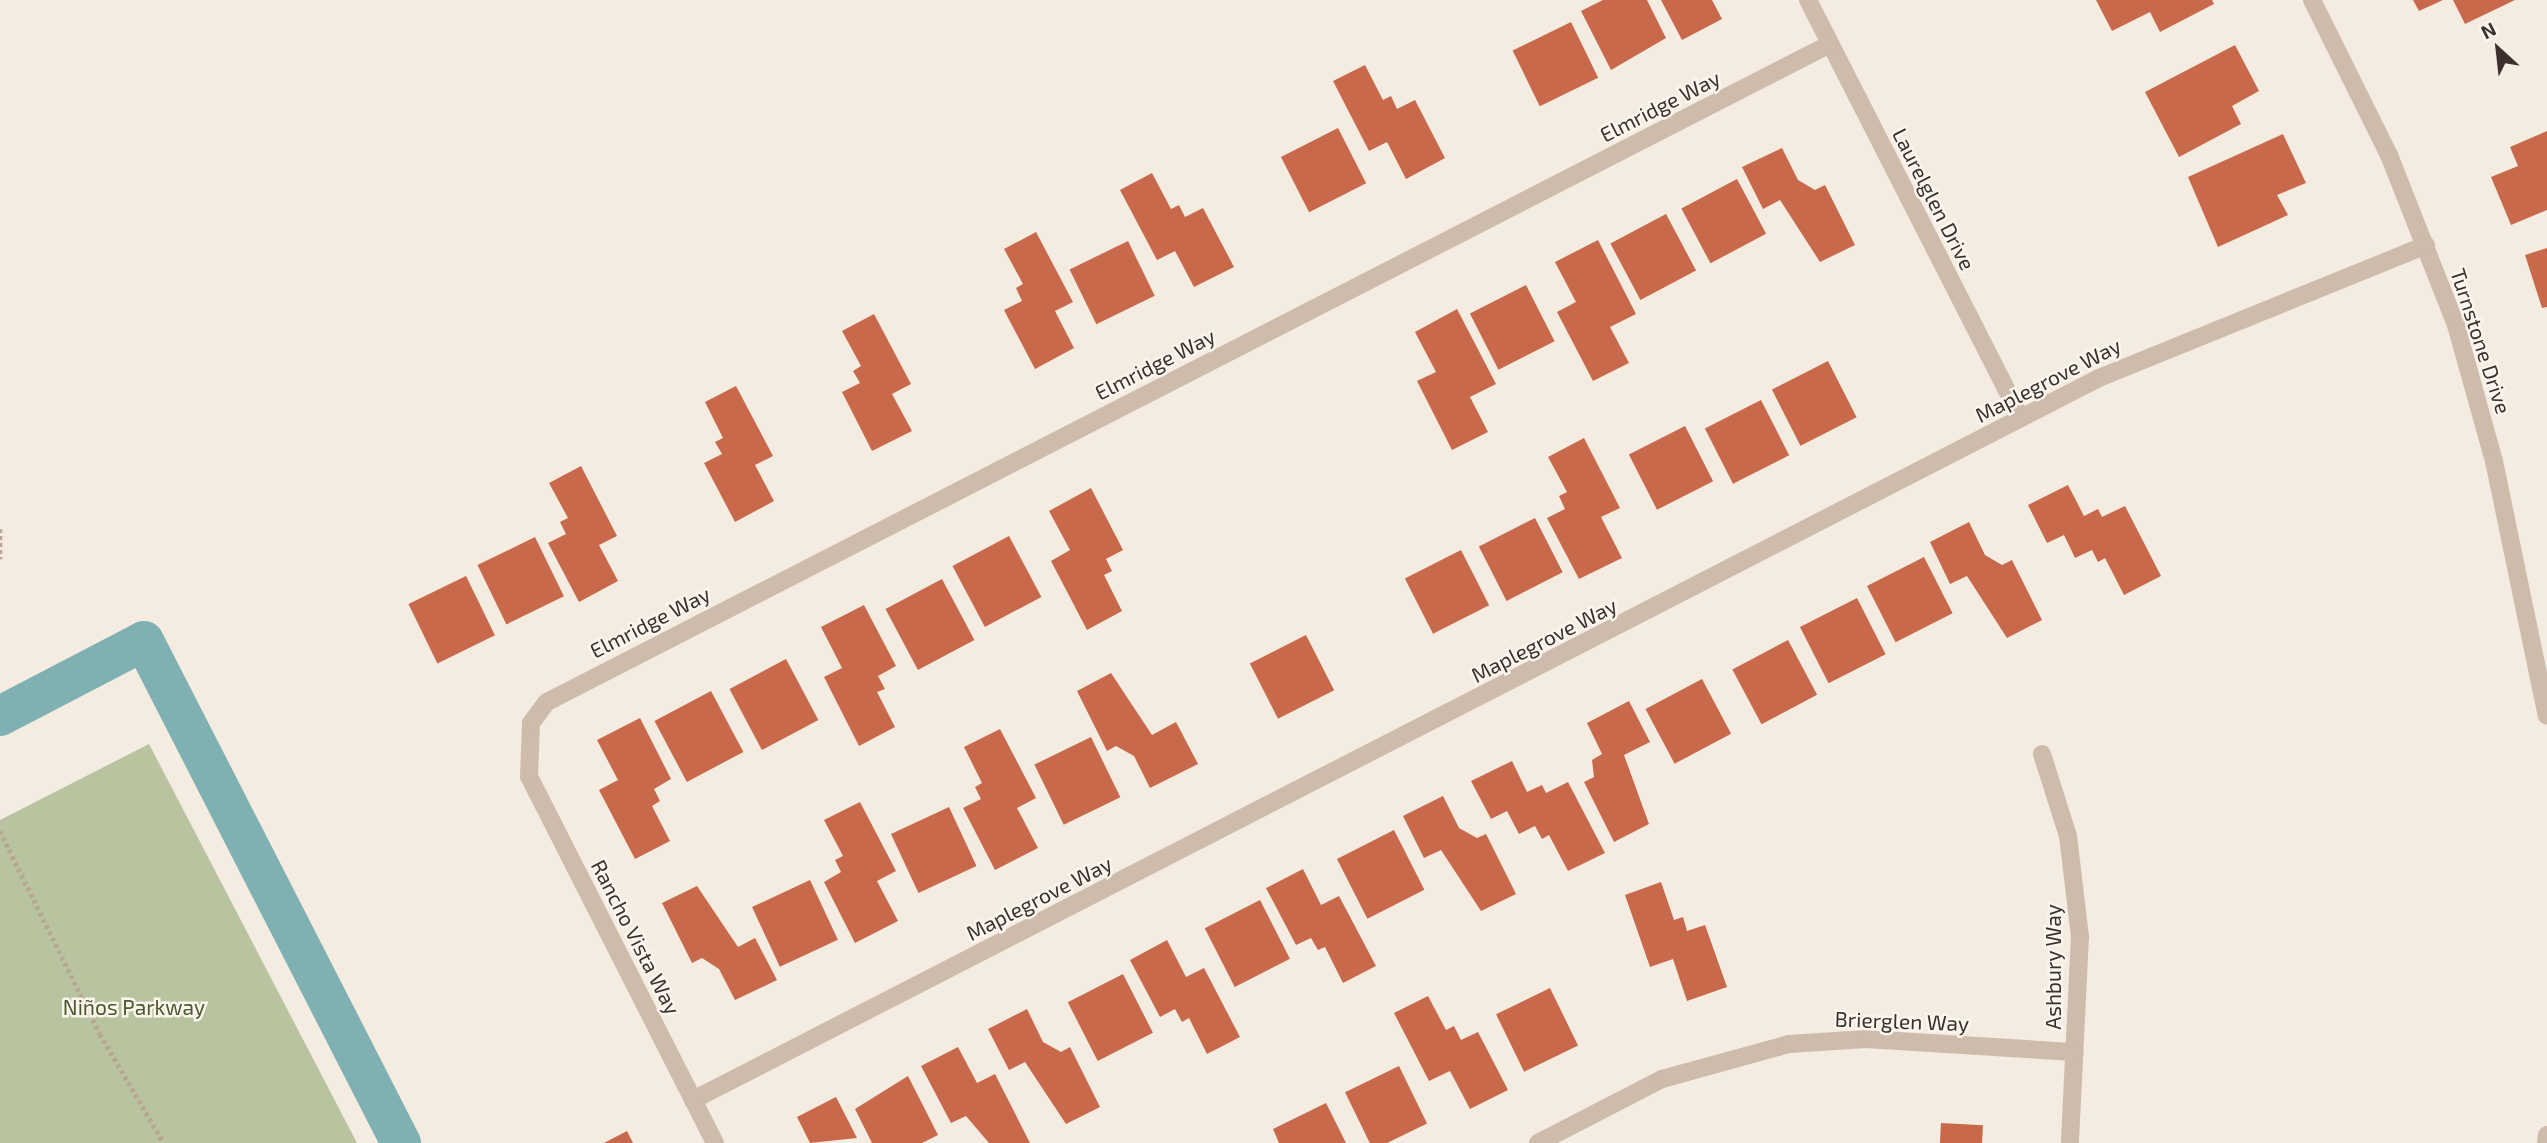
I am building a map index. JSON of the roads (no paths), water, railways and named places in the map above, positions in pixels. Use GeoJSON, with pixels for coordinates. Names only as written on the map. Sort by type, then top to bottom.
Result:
{"type":"FeatureCollection","features":[{"type":"Feature","properties":{"kind":"street","name":"Laurelglen Drive"},"geometry":{"type":"LineString","coordinates":[[1808,0],[2021,418]]}},
{"type":"Feature","properties":{"kind":"street","name":"Turnstone Drive"},"geometry":{"type":"LineString","coordinates":[[2312,0],[2426,245],[2494,461],[2547,716]]}},
{"type":"Feature","properties":{"kind":"street","name":"Elmridge Way"},"geometry":{"type":"LineString","coordinates":[[525,747],[531,723],[569,689],[1830,44]]}},
{"type":"Feature","properties":{"kind":"street","name":"Maplegrove Way"},"geometry":{"type":"LineString","coordinates":[[693,1100],[2021,418],[2206,331],[2426,245]]}},
{"type":"Feature","properties":{"kind":"street","name":"Rancho Vista Way"},"geometry":{"type":"LineString","coordinates":[[525,747],[541,802],[715,1143]]}},
{"type":"Feature","properties":{"kind":"street","name":"Ashbury Way"},"geometry":{"type":"LineString","coordinates":[[2042,754],[2074,869],[2080,936],[2070,1143]]}},
{"type":"Feature","properties":{"kind":"street","name":"Brierglen Way"},"geometry":{"type":"LineString","coordinates":[[1538,1143],[1662,1079],[1789,1044],[1866,1039],[2075,1052]]}},
{"type":"Feature","properties":{"kind":"street"},"geometry":{"type":"LineString","coordinates":[[2546,1143],[2547,1135]]}},
{"type":"Feature","properties":{"kind":"waterway"},"geometry":{"type":"LineString","coordinates":[[0,716],[144,641],[401,1143]]}},
{"type":"Feature","properties":{"kind":"park label","name":"Niños Parkway"},"geometry":{"type":"Point","coordinates":[134,1007]}}]}
